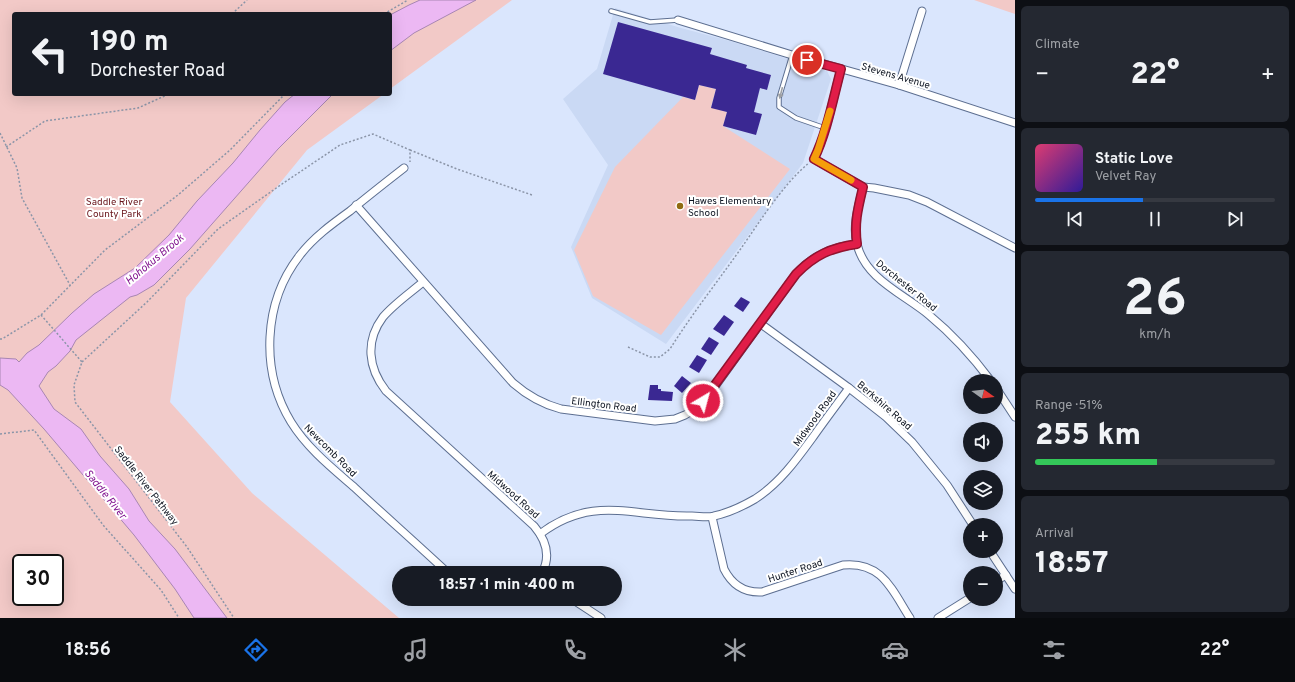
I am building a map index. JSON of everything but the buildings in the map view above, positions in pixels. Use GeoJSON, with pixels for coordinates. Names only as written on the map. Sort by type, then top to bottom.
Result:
{"type":"FeatureCollection","features":[{"type":"Feature","properties":{"kind":"street"},"geometry":{"type":"LineString","coordinates":[[899,85],[922,11]]}},
{"type":"Feature","properties":{"kind":"street","name":"Stevens Avenue"},"geometry":{"type":"LineString","coordinates":[[678,20],[792,55],[899,85],[1015,123]]}},
{"type":"Feature","properties":{"kind":"street"},"geometry":{"type":"LineString","coordinates":[[841,69],[825,128],[814,159],[863,187],[909,195],[927,202],[1015,248]]}},
{"type":"Feature","properties":{"kind":"street","name":"Newcomb Road"},"geometry":{"type":"LineString","coordinates":[[404,168],[320,234],[310,243],[291,268],[282,284],[275,306],[270,328],[269,346],[273,377],[278,395],[284,409],[300,435],[322,458],[440,566]]}},
{"type":"Feature","properties":{"kind":"street","name":"Dorchester Road"},"geometry":{"type":"LineString","coordinates":[[863,187],[855,230],[857,244],[863,260],[874,273],[928,314],[947,331],[985,374]]}},
{"type":"Feature","properties":{"kind":"street","name":"Ellington Road"},"geometry":{"type":"LineString","coordinates":[[356,206],[513,383],[524,393],[535,400],[561,409],[654,421],[664,421],[685,415],[703,401],[761,324],[796,274],[805,265],[828,251],[857,244]]}},
{"type":"Feature","properties":{"kind":"street","name":"Midwood Road"},"geometry":{"type":"LineString","coordinates":[[423,282],[390,310],[378,324],[374,334],[371,354],[374,373],[386,391],[534,526],[540,534],[560,521],[572,516],[600,510],[615,510],[678,517],[712,517],[741,507],[768,490],[791,466],[849,388]]}},
{"type":"Feature","properties":{"kind":"street","name":"Berkshire Road"},"geometry":{"type":"LineString","coordinates":[[761,324],[886,417],[912,442],[947,485],[968,518]]}},
{"type":"Feature","properties":{"kind":"street"},"geometry":{"type":"LineString","coordinates":[[1003,399],[1015,417]]}},
{"type":"Feature","properties":{"kind":"street","name":"Hunter Road"},"geometry":{"type":"LineString","coordinates":[[712,517],[724,569],[730,580],[739,588],[754,592],[762,592],[843,565],[852,564],[871,569],[887,581],[910,618]]}},
{"type":"Feature","properties":{"kind":"street"},"geometry":{"type":"LineString","coordinates":[[540,534],[547,550],[547,559],[544,566]]}},
{"type":"Feature","properties":{"kind":"street"},"geometry":{"type":"LineString","coordinates":[[995,558],[1015,589]]}},
{"type":"Feature","properties":{"kind":"street"},"geometry":{"type":"LineString","coordinates":[[938,618],[963,602]]}},
{"type":"Feature","properties":{"kind":"street"},"geometry":{"type":"LineString","coordinates":[[583,606],[601,618]]}},
{"type":"Feature","properties":{"kind":"lane"},"geometry":{"type":"LineString","coordinates":[[611,11],[650,22],[678,20]]}},
{"type":"Feature","properties":{"kind":"lane"},"geometry":{"type":"LineString","coordinates":[[792,55],[779,98],[779,107],[796,118],[825,128]]}},
{"type":"Feature","properties":{"kind":"path"},"geometry":{"type":"LineString","coordinates":[[234,12],[247,0]]}},
{"type":"Feature","properties":{"kind":"path"},"geometry":{"type":"LineString","coordinates":[[387,12],[408,0]]}},
{"type":"Feature","properties":{"kind":"path"},"geometry":{"type":"LineString","coordinates":[[6,147],[45,121],[138,108],[165,96]]}},
{"type":"Feature","properties":{"kind":"path"},"geometry":{"type":"LineString","coordinates":[[0,339],[19,330],[41,315],[105,250],[178,194],[230,150],[283,96]]}},
{"type":"Feature","properties":{"kind":"path"},"geometry":{"type":"LineString","coordinates":[[0,132],[17,168],[22,198],[70,285]]}},
{"type":"Feature","properties":{"kind":"path"},"geometry":{"type":"LineString","coordinates":[[41,315],[82,362],[147,302],[218,229],[340,145],[372,134],[457,169],[532,195]]}},
{"type":"Feature","properties":{"kind":"path"},"geometry":{"type":"LineString","coordinates":[[404,168],[409,167],[410,150]]}},
{"type":"Feature","properties":{"kind":"path"},"geometry":{"type":"LineString","coordinates":[[628,347],[650,357],[660,357],[670,349],[765,214],[803,168],[814,159]]}},
{"type":"Feature","properties":{"kind":"path","name":"Saddle River Pathway"},"geometry":{"type":"LineString","coordinates":[[82,362],[74,385],[75,402],[186,547],[234,618]]}},
{"type":"Feature","properties":{"kind":"path"},"geometry":{"type":"LineString","coordinates":[[0,434],[34,430],[103,525],[161,590],[179,618]]}},
{"type":"Feature","properties":{"kind":"shaded area","name":"Hawes Elementary School"},"geometry":{"type":"Polygon","coordinates":[[[615,8],[827,71],[831,79],[803,163],[666,344],[592,298],[571,247],[608,165],[563,99],[597,69],[615,8]]]}},
{"type":"Feature","properties":{"kind":"green space","name":"Saddle River County Park"},"geometry":{"type":"Polygon","coordinates":[[[0,0],[512,0],[392,88],[392,12],[12,12],[12,96],[381,96],[307,150],[186,298],[170,402],[252,493],[399,618],[0,618],[0,0]]]}},
{"type":"Feature","properties":{"kind":"green space"},"geometry":{"type":"Polygon","coordinates":[[[974,0],[1015,0],[1015,14],[974,0]]]}},
{"type":"Feature","properties":{"kind":"green space"},"geometry":{"type":"Polygon","coordinates":[[[699,85],[716,89],[711,107],[727,112],[723,126],[790,169],[661,335],[593,296],[574,250],[615,167],[683,97],[695,100],[699,85]]]}},
{"type":"Feature","properties":{"kind":"water"},"geometry":{"type":"Polygon","coordinates":[[[420,0],[476,0],[414,33],[392,50],[392,14],[420,0]]]}},
{"type":"Feature","properties":{"kind":"water"},"geometry":{"type":"Polygon","coordinates":[[[292,96],[331,96],[278,149],[190,249],[154,285],[137,295],[130,297],[76,340],[70,351],[48,372],[39,386],[54,409],[81,429],[100,456],[129,489],[149,521],[175,549],[227,618],[194,618],[175,589],[134,535],[44,429],[8,390],[0,385],[0,358],[16,359],[19,362],[27,353],[39,345],[94,294],[135,268],[169,235],[197,201],[233,163],[285,102],[292,96]]]}},
{"type":"Feature","properties":{"kind":"slow traffic"},"geometry":{"type":"LineString","coordinates":[[830,111],[814,159],[851,180]]}},
{"type":"Feature","properties":{"kind":"place","name":"Hawes Elementary School"},"geometry":{"type":"Point","coordinates":[680,206]}},
{"type":"Feature","properties":{"kind":"route"},"geometry":{"type":"LineString","coordinates":[[703,401],[761,324],[796,274],[816,257],[828,251],[857,244],[855,230],[856,220],[863,187],[814,159],[825,128],[841,69],[807,60]]}},
{"type":"Feature","properties":{"kind":"water label","name":"Hohokus Brook"},"geometry":{"type":"Point","coordinates":[154,259]}},
{"type":"Feature","properties":{"kind":"water label","name":"Saddle River"},"geometry":{"type":"Point","coordinates":[106,494]}}]}
